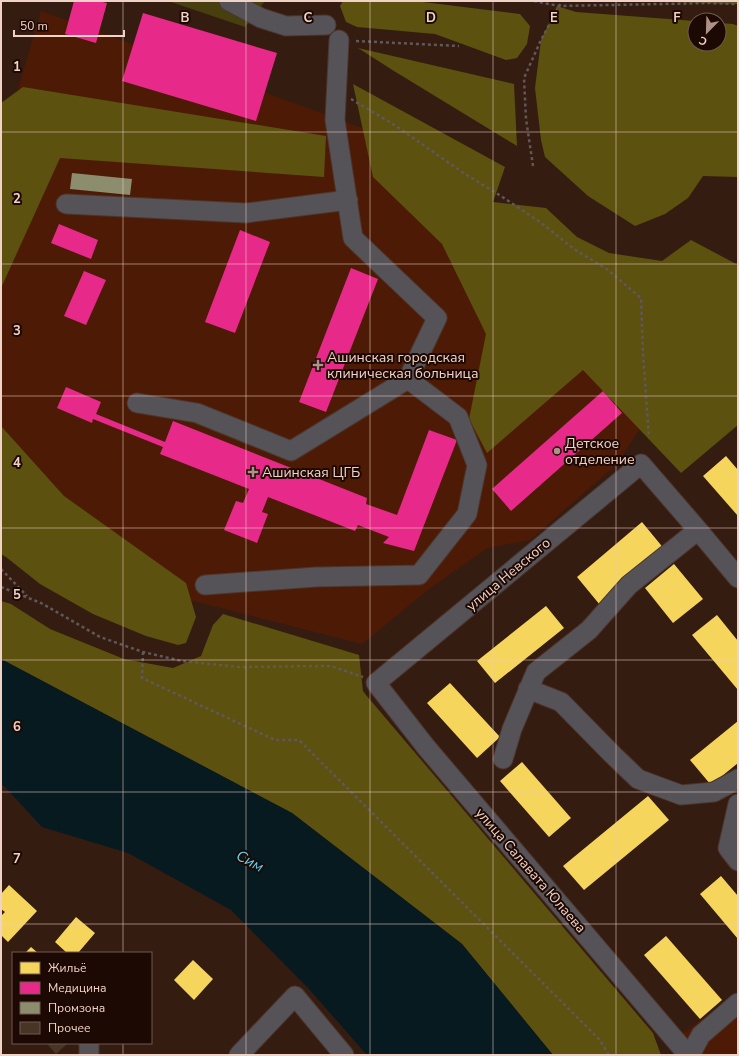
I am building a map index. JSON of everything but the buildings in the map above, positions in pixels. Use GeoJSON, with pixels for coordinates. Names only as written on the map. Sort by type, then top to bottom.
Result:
{"type":"FeatureCollection","features":[{"type":"Feature","properties":{"kind":"street"},"geometry":{"type":"LineString","coordinates":[[229,1],[261,18],[286,26],[326,25]]}},
{"type":"Feature","properties":{"kind":"street"},"geometry":{"type":"LineString","coordinates":[[137,403],[197,413],[291,451],[408,379],[437,318],[354,238],[335,120],[339,40]]}},
{"type":"Feature","properties":{"kind":"street"},"geometry":{"type":"LineString","coordinates":[[66,204],[246,213],[348,200]]}},
{"type":"Feature","properties":{"kind":"street"},"geometry":{"type":"LineString","coordinates":[[205,585],[316,577],[419,575],[467,514],[477,465],[458,417],[408,379]]}},
{"type":"Feature","properties":{"kind":"street","name":"улица Невского"},"geometry":{"type":"LineString","coordinates":[[376,682],[641,464],[698,530]]}},
{"type":"Feature","properties":{"kind":"street"},"geometry":{"type":"LineString","coordinates":[[503,759],[512,729],[536,672],[589,630],[629,585],[698,530],[738,578]]}},
{"type":"Feature","properties":{"kind":"street","name":"улица Салавата Юлаева"},"geometry":{"type":"LineString","coordinates":[[376,682],[426,747],[689,1055]]}},
{"type":"Feature","properties":{"kind":"street"},"geometry":{"type":"LineString","coordinates":[[528,689],[561,702],[638,779],[681,795],[714,792],[738,779]]}},
{"type":"Feature","properties":{"kind":"street"},"geometry":{"type":"LineString","coordinates":[[738,804],[728,848],[738,862]]}},
{"type":"Feature","properties":{"kind":"street"},"geometry":{"type":"LineString","coordinates":[[239,1055],[295,996],[344,1055]]}},
{"type":"Feature","properties":{"kind":"street"},"geometry":{"type":"LineString","coordinates":[[689,1055],[701,1035],[738,1003]]}},
{"type":"Feature","properties":{"kind":"street"},"geometry":{"type":"LineString","coordinates":[[89,1044],[89,1055]]}},
{"type":"Feature","properties":{"kind":"path"},"geometry":{"type":"LineString","coordinates":[[534,1],[559,6],[709,3],[738,4]]}},
{"type":"Feature","properties":{"kind":"path"},"geometry":{"type":"LineString","coordinates":[[533,166],[526,119],[524,78],[540,40],[562,1]]}},
{"type":"Feature","properties":{"kind":"path"},"geometry":{"type":"LineString","coordinates":[[339,40],[459,46]]}},
{"type":"Feature","properties":{"kind":"path"},"geometry":{"type":"LineString","coordinates":[[336,90],[392,124],[465,174],[540,222],[574,249],[608,270],[641,298],[649,438]]}},
{"type":"Feature","properties":{"kind":"path"},"geometry":{"type":"LineString","coordinates":[[1,569],[28,598]]}},
{"type":"Feature","properties":{"kind":"path"},"geometry":{"type":"LineString","coordinates":[[1,587],[41,603],[100,636],[143,652],[182,661],[239,667],[331,666],[376,682]]}},
{"type":"Feature","properties":{"kind":"path"},"geometry":{"type":"LineString","coordinates":[[143,652],[142,678],[275,740],[299,740],[599,1039],[609,1055]]}},
{"type":"Feature","properties":{"kind":"shaded area"},"geometry":{"type":"Polygon","coordinates":[[[168,1],[265,1],[245,27],[168,1]]]}},
{"type":"Feature","properties":{"kind":"shaded area"},"geometry":{"type":"Polygon","coordinates":[[[343,1],[415,1],[520,14],[530,26],[527,44],[517,58],[506,60],[435,34],[357,27],[346,22],[340,6],[343,1]]]}},
{"type":"Feature","properties":{"kind":"shaded area"},"geometry":{"type":"Polygon","coordinates":[[[633,1],[738,1],[738,4],[633,1]]]}},
{"type":"Feature","properties":{"kind":"shaded area"},"geometry":{"type":"Polygon","coordinates":[[[557,6],[576,12],[687,20],[687,52],[727,52],[727,24],[738,26],[738,177],[703,176],[688,198],[665,214],[635,226],[588,196],[545,157],[541,140],[535,88],[541,40],[557,6]]]}},
{"type":"Feature","properties":{"kind":"shaded area","name":"Ашинская городская клиническая больница"},"geometry":{"type":"Polygon","coordinates":[[[41,11],[395,140],[631,299],[639,430],[616,465],[530,540],[487,548],[429,589],[362,644],[35,561],[1,515],[1,147],[41,11]]]}},
{"type":"Feature","properties":{"kind":"shaded area"},"geometry":{"type":"Polygon","coordinates":[[[358,48],[514,84],[517,146],[394,71],[358,48]]]}},
{"type":"Feature","properties":{"kind":"shaded area"},"geometry":{"type":"Polygon","coordinates":[[[353,84],[505,167],[493,202],[546,208],[577,237],[609,253],[662,261],[691,240],[738,265],[738,425],[681,473],[583,370],[487,453],[469,419],[486,334],[442,244],[373,177],[353,84]]]}},
{"type":"Feature","properties":{"kind":"shaded area"},"geometry":{"type":"Polygon","coordinates":[[[23,87],[326,136],[324,177],[60,158],[1,288],[1,103],[23,87]]]}},
{"type":"Feature","properties":{"kind":"shaded area"},"geometry":{"type":"Polygon","coordinates":[[[1,426],[64,496],[186,583],[196,617],[186,643],[178,645],[146,636],[93,614],[40,584],[1,554],[1,426]]]}},
{"type":"Feature","properties":{"kind":"shaded area"},"geometry":{"type":"Polygon","coordinates":[[[1,601],[11,604],[50,629],[124,659],[173,668],[201,656],[213,625],[223,614],[359,655],[363,691],[366,695],[653,1033],[661,1055],[553,1055],[462,944],[292,813],[1,659],[1,601]]]}},
{"type":"Feature","properties":{"kind":"shaded area"},"geometry":{"type":"Polygon","coordinates":[[[738,994],[738,1055],[696,1055],[682,1034],[738,994]]]}},
{"type":"Feature","properties":{"kind":"water","name":"Сим"},"geometry":{"type":"Polygon","coordinates":[[[1,659],[292,813],[462,944],[553,1055],[367,1055],[309,989],[231,910],[128,853],[42,827],[1,784],[1,659]]]}},
{"type":"Feature","properties":{"kind":"place","name":"Ашинская городская клиническая больница"},"geometry":{"type":"Point","coordinates":[318,365]}},
{"type":"Feature","properties":{"kind":"place","name":"Детское отделение"},"geometry":{"type":"Point","coordinates":[557,451]}},
{"type":"Feature","properties":{"kind":"place","name":"Ашинская ЦГБ"},"geometry":{"type":"Point","coordinates":[253,472]}}]}
